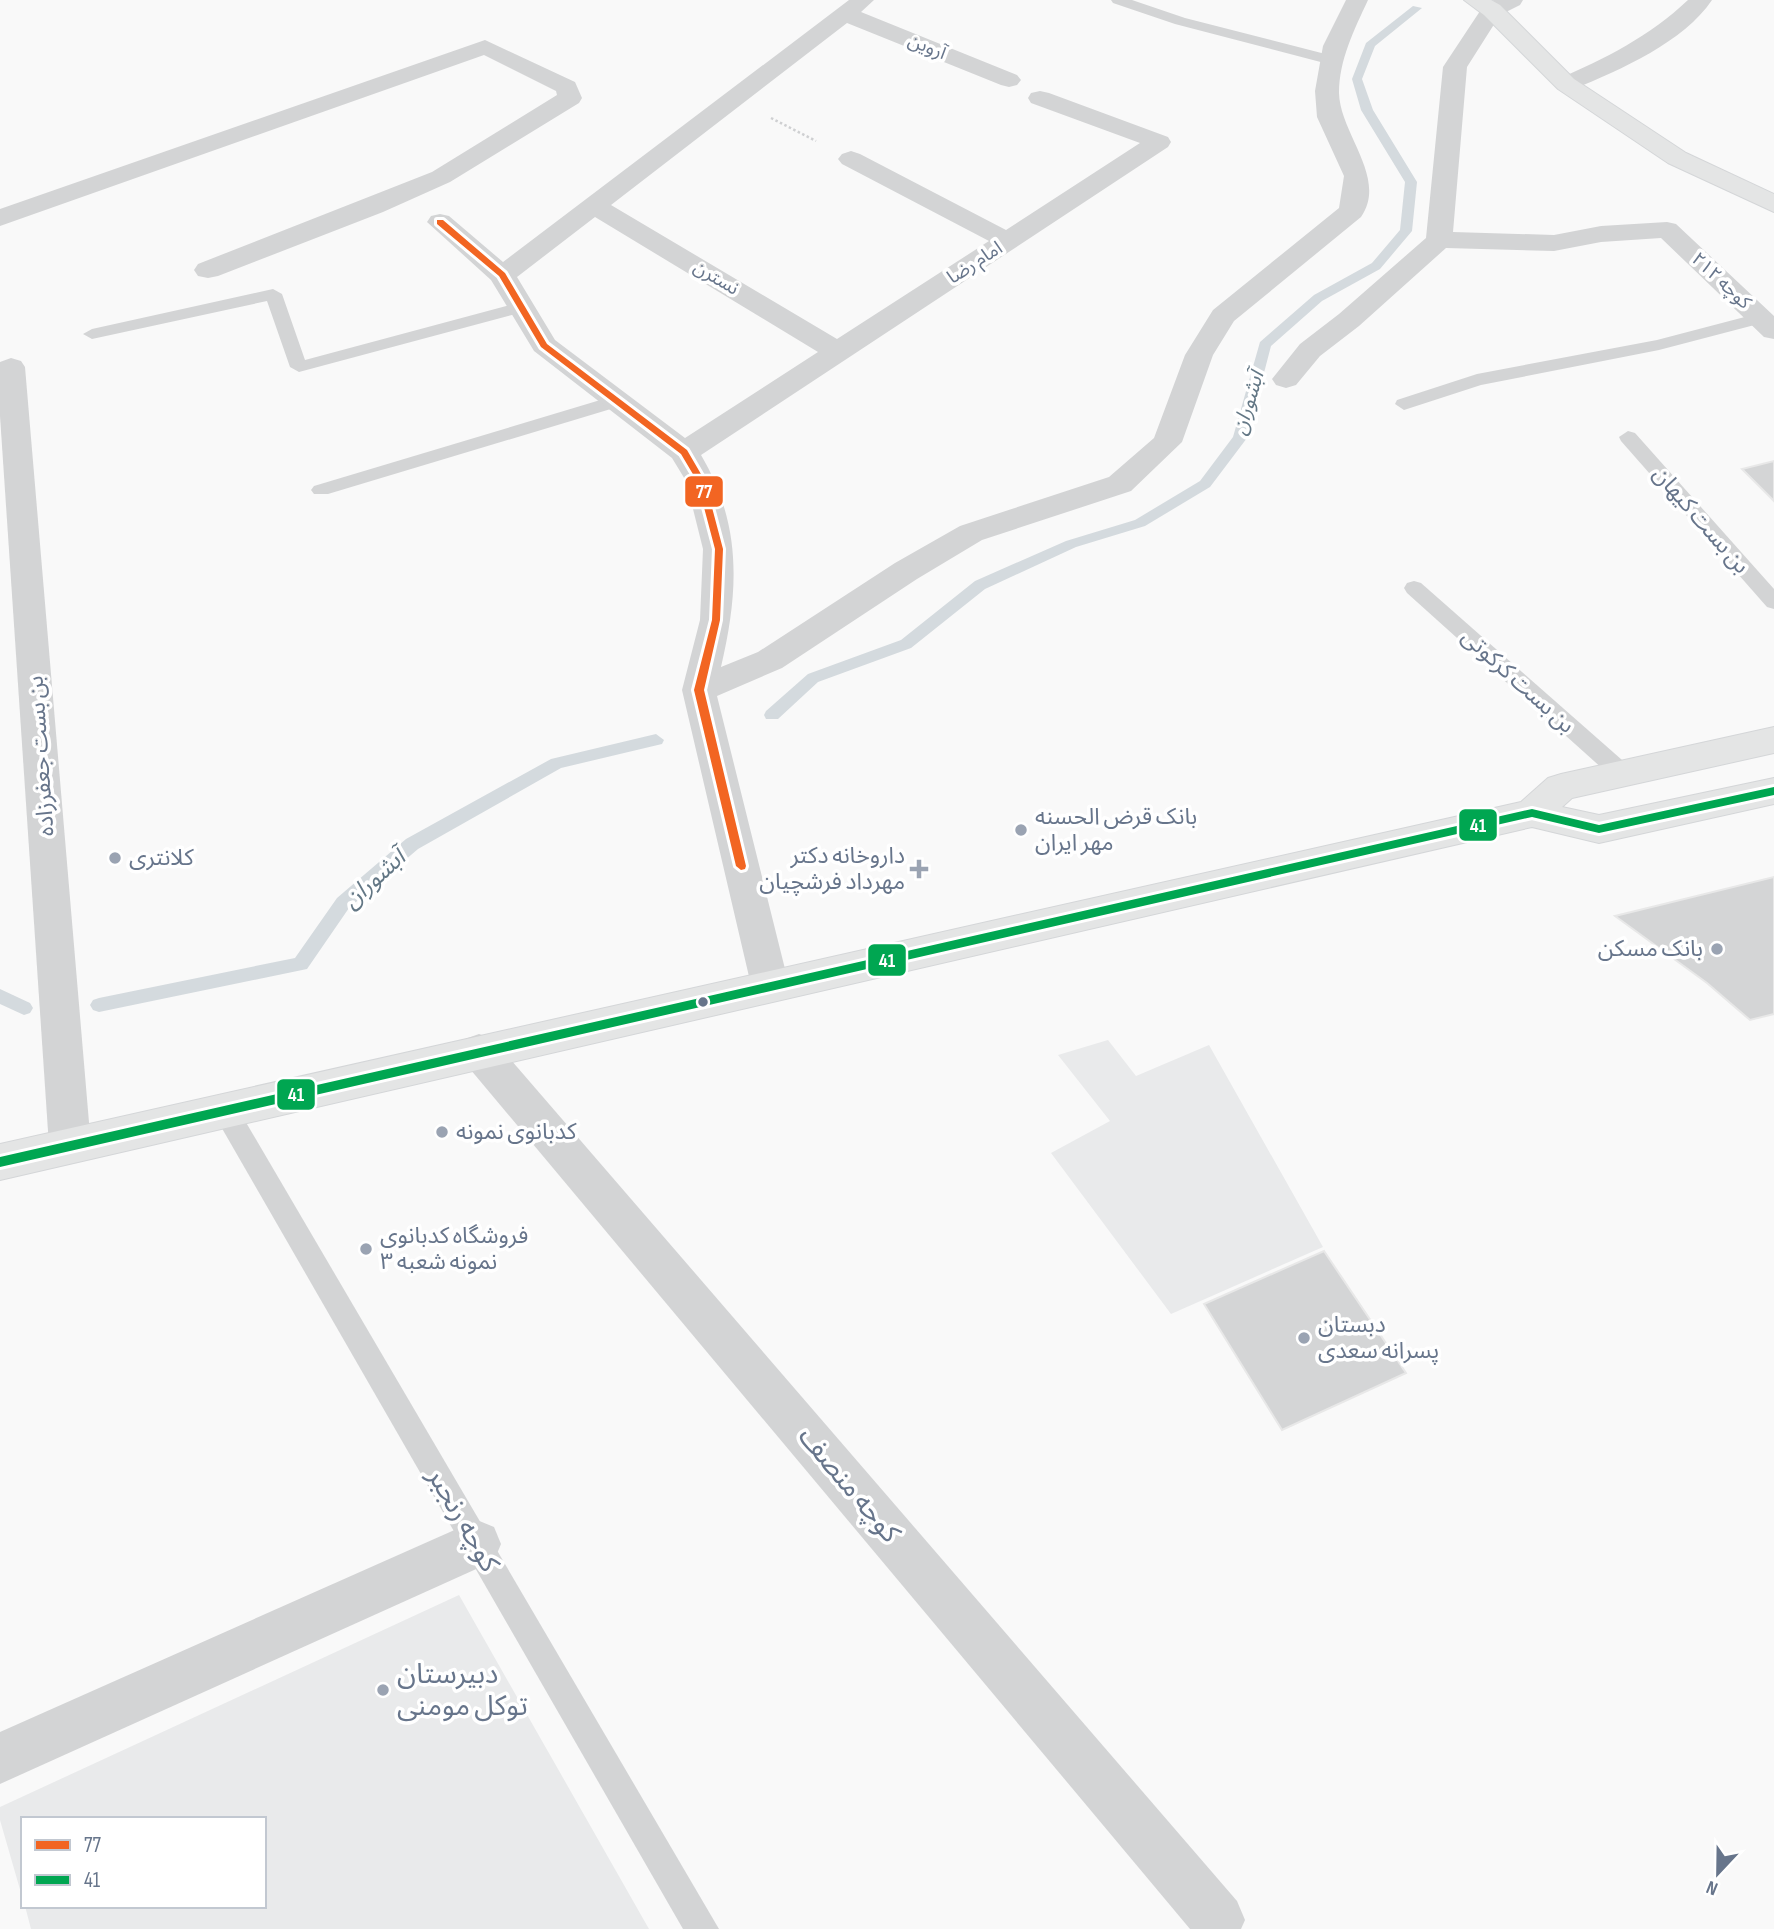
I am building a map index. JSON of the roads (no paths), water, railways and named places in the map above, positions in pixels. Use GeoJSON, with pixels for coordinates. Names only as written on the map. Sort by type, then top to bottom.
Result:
{"type":"FeatureCollection","features":[{"type":"Feature","properties":{"kind":"main road"},"geometry":{"type":"LineString","coordinates":[[1493,3],[1566,84],[1676,158],[1774,204]]}},
{"type":"Feature","properties":{"kind":"main road"},"geometry":{"type":"LineString","coordinates":[[1532,813],[1561,787],[1774,740]]}},
{"type":"Feature","properties":{"kind":"main road"},"geometry":{"type":"LineString","coordinates":[[0,1162],[1532,813],[1599,829],[1774,791]]}},
{"type":"Feature","properties":{"kind":"street"},"geometry":{"type":"LineString","coordinates":[[699,690],[770,660],[906,571],[971,533],[1120,484],[1167,442],[1199,355],[1223,316],[1352,211],[1357,176],[1329,117],[1327,92],[1335,46],[1357,0]]}},
{"type":"Feature","properties":{"kind":"street"},"geometry":{"type":"LineString","coordinates":[[1566,84],[1647,46],[1679,22],[1701,0]]}},
{"type":"Feature","properties":{"kind":"street"},"geometry":{"type":"LineString","coordinates":[[1286,379],[1310,350],[1349,320],[1439,240],[1455,67],[1493,3]]}},
{"type":"Feature","properties":{"kind":"street"},"geometry":{"type":"LineString","coordinates":[[502,275],[854,7]]}},
{"type":"Feature","properties":{"kind":"street","name":"آروین"},"geometry":{"type":"LineString","coordinates":[[854,7],[1009,80]]}},
{"type":"Feature","properties":{"kind":"street"},"geometry":{"type":"LineString","coordinates":[[0,218],[485,47],[567,87],[570,98],[441,177],[208,270]]}},
{"type":"Feature","properties":{"kind":"street","name":"امام رضا"},"geometry":{"type":"LineString","coordinates":[[684,452],[1159,142],[1040,98]]}},
{"type":"Feature","properties":{"kind":"street"},"geometry":{"type":"LineString","coordinates":[[851,159],[1008,241]]}},
{"type":"Feature","properties":{"kind":"street","name":"نسترن"},"geometry":{"type":"LineString","coordinates":[[593,205],[839,352]]}},
{"type":"Feature","properties":{"kind":"street"},"geometry":{"type":"LineString","coordinates":[[440,222],[502,275],[544,345],[684,452],[701,481],[719,549],[716,620],[699,690],[770,985]]}},
{"type":"Feature","properties":{"kind":"street","name":"کوچه ۲۱۲"},"geometry":{"type":"LineString","coordinates":[[1439,240],[1554,243],[1601,234],[1667,230],[1767,325]]}},
{"type":"Feature","properties":{"kind":"street","name":"بن بست جعفرزاده"},"geometry":{"type":"LineString","coordinates":[[11,367],[70,1146]]}},
{"type":"Feature","properties":{"kind":"street","name":"کوچه منصف"},"geometry":{"type":"LineString","coordinates":[[479,1051],[1218,1920]]}},
{"type":"Feature","properties":{"kind":"street"},"geometry":{"type":"LineString","coordinates":[[0,1758],[477,1544]]}},
{"type":"Feature","properties":{"kind":"lane"},"geometry":{"type":"LineString","coordinates":[[1118,0],[1180,21],[1332,60]]}},
{"type":"Feature","properties":{"kind":"lane"},"geometry":{"type":"LineString","coordinates":[[92,334],[273,294],[299,367],[521,307]]}},
{"type":"Feature","properties":{"kind":"lane"},"geometry":{"type":"LineString","coordinates":[[1404,404],[1477,380],[1767,325]]}},
{"type":"Feature","properties":{"kind":"lane"},"geometry":{"type":"LineString","coordinates":[[321,490],[617,401]]}},
{"type":"Feature","properties":{"kind":"lane","name":"بن بست کیهان"},"geometry":{"type":"LineString","coordinates":[[1628,438],[1774,603]]}},
{"type":"Feature","properties":{"kind":"lane","name":"بن بست کرکوتی"},"geometry":{"type":"LineString","coordinates":[[1414,588],[1622,773]]}},
{"type":"Feature","properties":{"kind":"lane","name":"کوچه رنجبر"},"geometry":{"type":"LineString","coordinates":[[225,1111],[702,1929]]}},
{"type":"Feature","properties":{"kind":"waterway","name":"آبشوران"},"geometry":{"type":"LineString","coordinates":[[772,715],[813,678],[906,644],[980,585],[1071,544],[1140,523],[1205,484],[1240,438],[1265,345],[1318,298],[1376,266],[1406,231],[1411,182],[1367,110],[1357,79],[1370,45],[1417,8]]}},
{"type":"Feature","properties":{"kind":"waterway","name":"آبشوران"},"geometry":{"type":"LineString","coordinates":[[99,1005],[301,964],[343,903],[412,844],[557,763],[656,740]]}},
{"type":"Feature","properties":{"kind":"waterway","name":"آبشوران"},"geometry":{"type":"LineString","coordinates":[[0,996],[24,1008]]}},
{"type":"Feature","properties":{"kind":"place","name":"بانک قرض الحسنه مهر ایران"},"geometry":{"type":"Point","coordinates":[1021,830]}},
{"type":"Feature","properties":{"kind":"place","name":"کلانتری"},"geometry":{"type":"Point","coordinates":[115,858]}},
{"type":"Feature","properties":{"kind":"place","name":"داروخانه دکتر مهرداد فرشچیان"},"geometry":{"type":"Point","coordinates":[919,869]}},
{"type":"Feature","properties":{"kind":"place","name":"بانک مسکن"},"geometry":{"type":"Point","coordinates":[1717,949]}},
{"type":"Feature","properties":{"kind":"place","name":"کدبانوی نمونه"},"geometry":{"type":"Point","coordinates":[442,1132]}},
{"type":"Feature","properties":{"kind":"place","name":"فروشگاه کدبانوی نمونه شعبه ۳"},"geometry":{"type":"Point","coordinates":[366,1249]}},
{"type":"Feature","properties":{"kind":"place","name":"دبستان پسرانه سعدی"},"geometry":{"type":"Point","coordinates":[1304,1338]}},
{"type":"Feature","properties":{"kind":"place","name":"دبیرستان توکل مومنی"},"geometry":{"type":"Point","coordinates":[383,1690]}}]}
